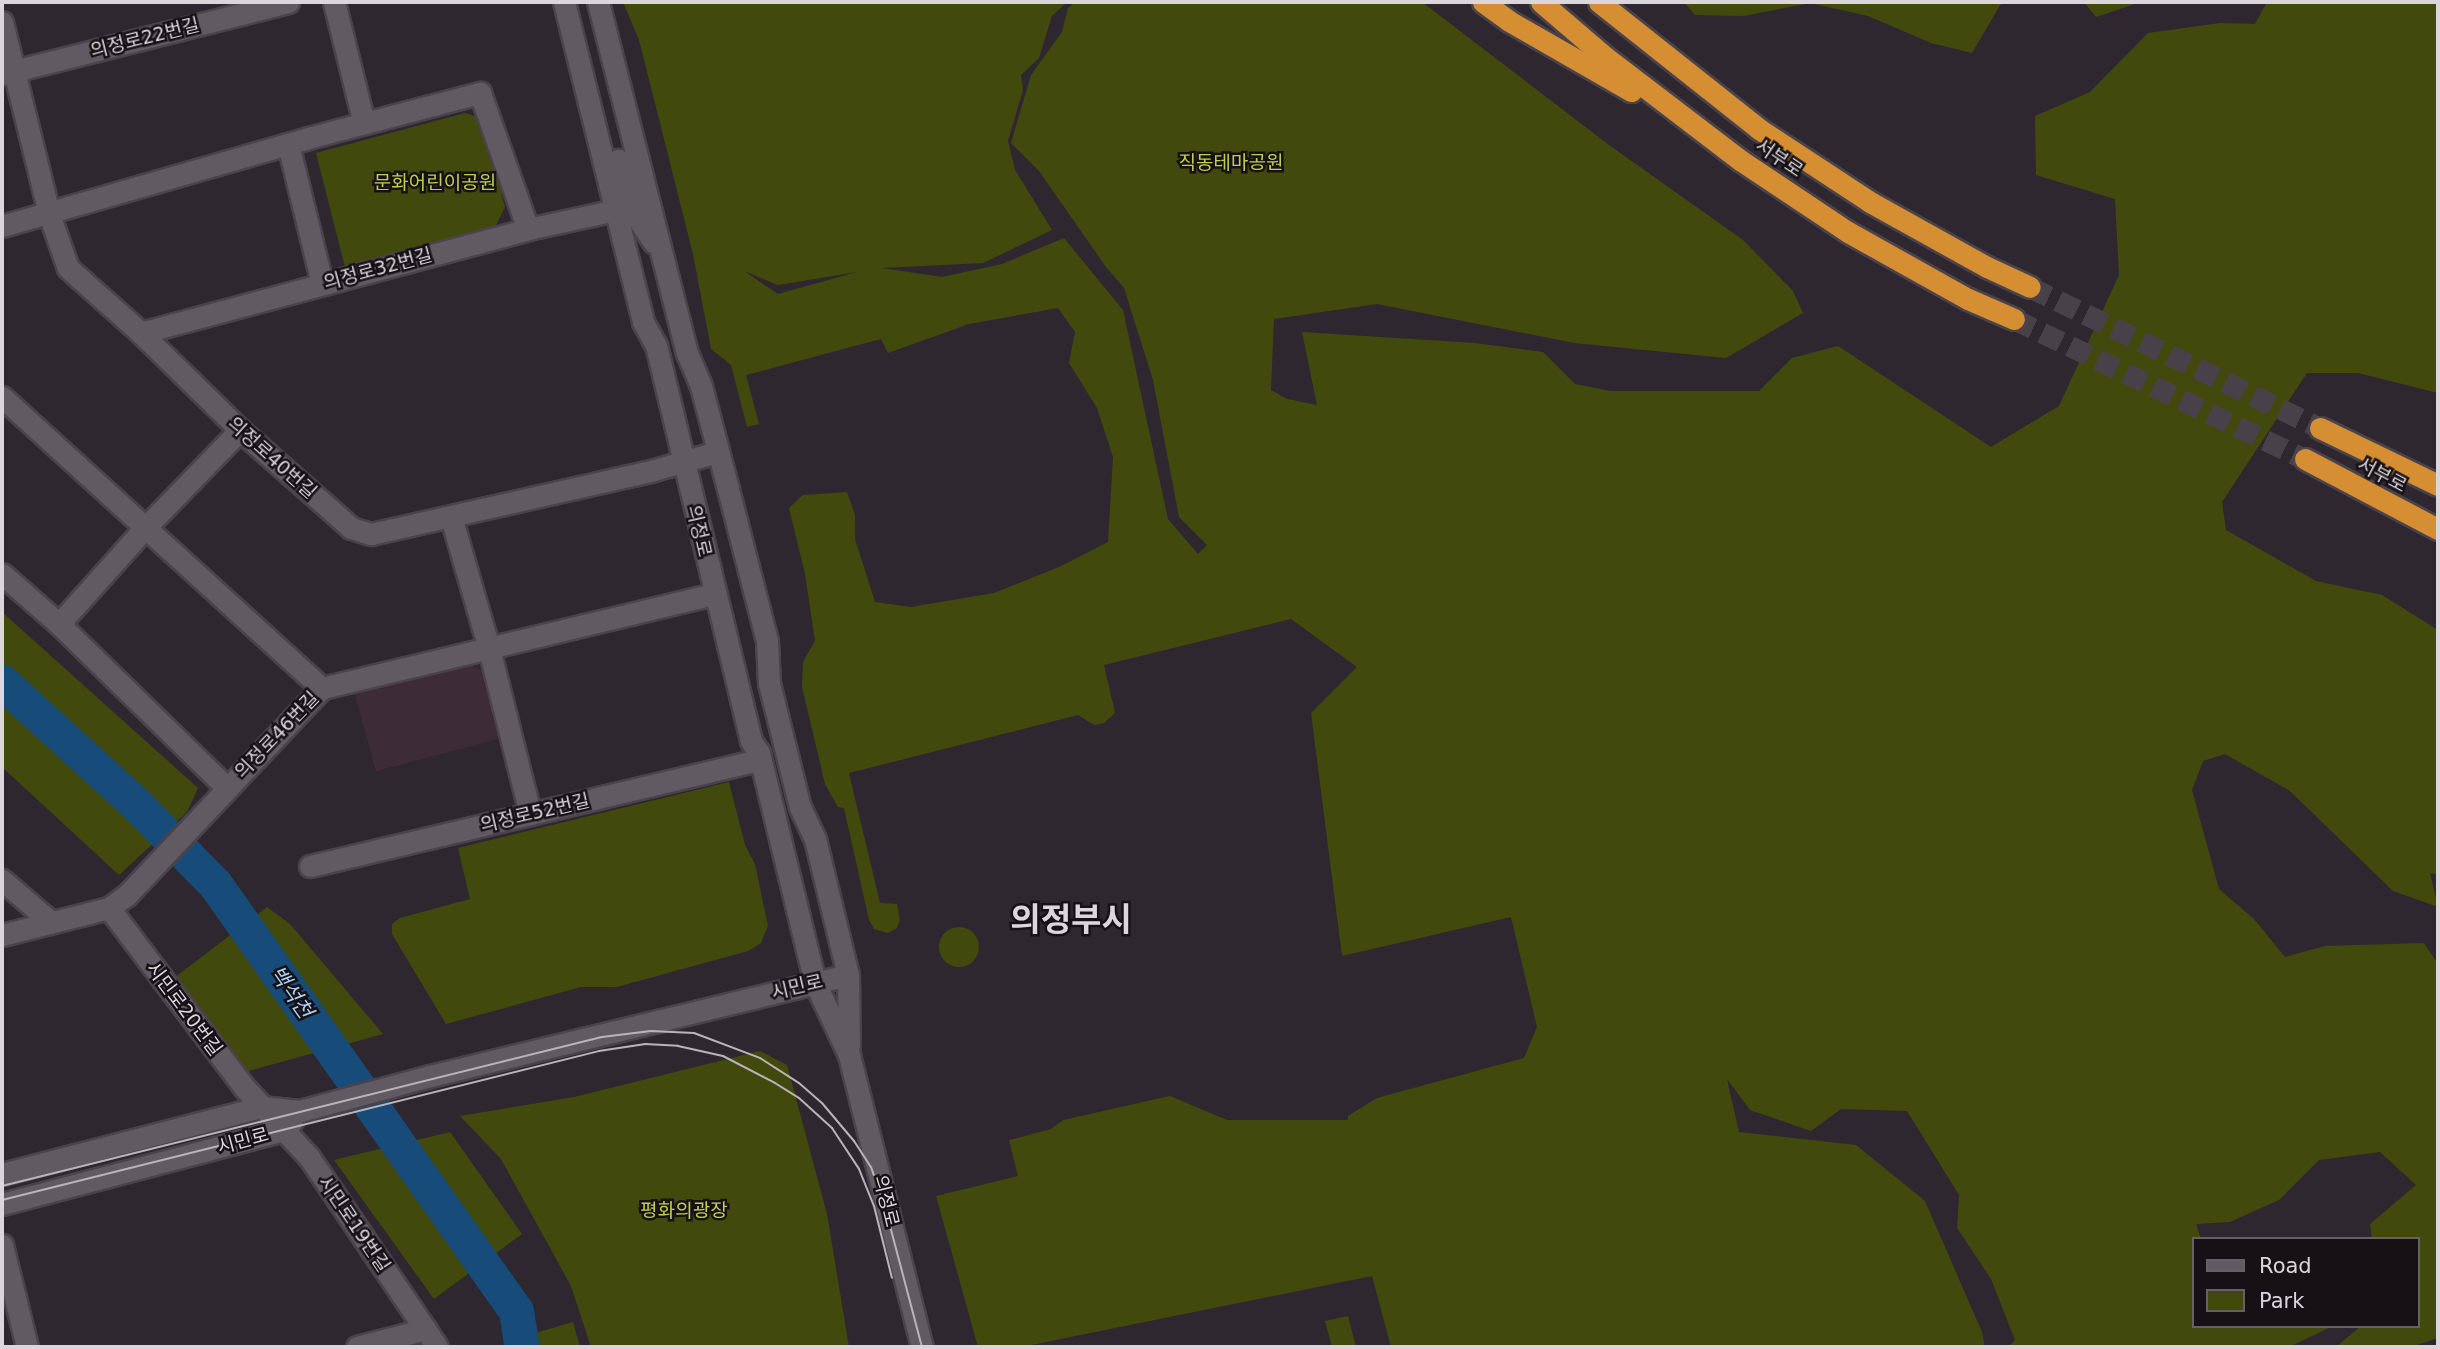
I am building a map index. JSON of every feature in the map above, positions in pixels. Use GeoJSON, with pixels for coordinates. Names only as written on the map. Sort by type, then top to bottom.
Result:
{"type":"FeatureCollection","features":[{"type":"Feature","properties":{"kind":"highway"},"geometry":{"type":"LineString","coordinates":[[1483,2],[1509,21],[1701,130]]}},
{"type":"Feature","properties":{"kind":"highway","name":"서부로"},"geometry":{"type":"LineString","coordinates":[[1541,2],[1604,56],[1701,130],[1848,232],[1968,299],[2014,319]]}},
{"type":"Feature","properties":{"kind":"highway","name":"서부로"},"geometry":{"type":"LineString","coordinates":[[1599,2],[1759,128],[1837,180],[1987,267],[2029,287]]}},
{"type":"Feature","properties":{"kind":"highway","name":"서부로"},"geometry":{"type":"LineString","coordinates":[[2320,428],[2438,485]]}},
{"type":"Feature","properties":{"kind":"highway","name":"서부로"},"geometry":{"type":"LineString","coordinates":[[2305,459],[2438,529]]}},
{"type":"Feature","properties":{"kind":"street","name":"의정로22번길"},"geometry":{"type":"LineString","coordinates":[[8,73],[288,2]]}},
{"type":"Feature","properties":{"kind":"street"},"geometry":{"type":"LineString","coordinates":[[334,2],[365,123]]}},
{"type":"Feature","properties":{"kind":"street","name":"의정로"},"geometry":{"type":"LineString","coordinates":[[564,2],[643,322],[656,345],[714,594],[751,741],[761,760],[815,983],[849,1055],[922,1347]]}},
{"type":"Feature","properties":{"kind":"street","name":"의정로"},"geometry":{"type":"LineString","coordinates":[[598,2],[687,353],[701,386],[766,641],[769,683],[800,807],[815,839],[848,975],[849,1055]]}},
{"type":"Feature","properties":{"kind":"street","name":"의정로40번길"},"geometry":{"type":"LineString","coordinates":[[2,22],[8,73],[49,214],[68,268],[141,333],[240,430],[351,528],[371,534],[718,452]]}},
{"type":"Feature","properties":{"kind":"street"},"geometry":{"type":"LineString","coordinates":[[2,226],[288,144],[480,93],[528,229]]}},
{"type":"Feature","properties":{"kind":"street"},"geometry":{"type":"LineString","coordinates":[[288,144],[322,284]]}},
{"type":"Feature","properties":{"kind":"street"},"geometry":{"type":"LineString","coordinates":[[616,210],[620,191],[613,167],[618,160],[635,213],[664,258]]}},
{"type":"Feature","properties":{"kind":"street","name":"의정로32번길"},"geometry":{"type":"LineString","coordinates":[[141,333],[528,229],[616,210]]}},
{"type":"Feature","properties":{"kind":"street"},"geometry":{"type":"LineString","coordinates":[[2,397],[144,529],[322,688]]}},
{"type":"Feature","properties":{"kind":"street"},"geometry":{"type":"LineString","coordinates":[[59,624],[144,529],[240,430]]}},
{"type":"Feature","properties":{"kind":"street"},"geometry":{"type":"LineString","coordinates":[[451,517],[489,649],[530,814]]}},
{"type":"Feature","properties":{"kind":"street","name":"의정로46번길"},"geometry":{"type":"LineString","coordinates":[[2,573],[59,624],[220,795],[322,688],[714,594]]}},
{"type":"Feature","properties":{"kind":"street","name":"의정로52번길"},"geometry":{"type":"LineString","coordinates":[[310,866],[761,760]]}},
{"type":"Feature","properties":{"kind":"street"},"geometry":{"type":"LineString","coordinates":[[2,935],[109,908],[127,895],[172,852],[220,795]]}},
{"type":"Feature","properties":{"kind":"street"},"geometry":{"type":"LineString","coordinates":[[2,880],[51,922]]}},
{"type":"Feature","properties":{"kind":"street","name":"시민로20번길"},"geometry":{"type":"LineString","coordinates":[[109,908],[262,1107]]}},
{"type":"Feature","properties":{"kind":"street","name":"시민로"},"geometry":{"type":"LineString","coordinates":[[2,1174],[262,1107],[300,1111],[420,1079],[848,975]]}},
{"type":"Feature","properties":{"kind":"street","name":"시민로19번길"},"geometry":{"type":"LineString","coordinates":[[262,1107],[309,1157],[437,1347]]}},
{"type":"Feature","properties":{"kind":"street","name":"시민로"},"geometry":{"type":"LineString","coordinates":[[2,1204],[285,1130],[300,1111]]}},
{"type":"Feature","properties":{"kind":"street"},"geometry":{"type":"LineString","coordinates":[[2,1245],[27,1347]]}},
{"type":"Feature","properties":{"kind":"street"},"geometry":{"type":"LineString","coordinates":[[357,1347],[426,1329]]}},
{"type":"Feature","properties":{"kind":"shaded area"},"geometry":{"type":"Polygon","coordinates":[[[470,665],[481,670],[498,739],[376,771],[354,692],[470,665]]]}},
{"type":"Feature","properties":{"kind":"green space","name":"직동테마공원"},"geometry":{"type":"Polygon","coordinates":[[[623,2],[1067,2],[1052,16],[1039,58],[1021,75],[1023,90],[1008,141],[1015,170],[1052,230],[983,263],[882,268],[942,277],[1002,264],[1064,238],[1123,310],[1168,519],[1198,554],[1207,545],[1179,517],[1153,380],[1124,288],[1106,267],[1039,171],[1011,143],[1031,75],[1062,32],[1068,8],[1075,2],[1422,2],[1609,145],[1743,240],[1793,291],[1803,313],[1726,358],[1574,343],[1377,304],[1274,319],[1271,390],[1287,399],[1317,405],[1302,332],[1475,343],[1543,352],[1575,384],[1611,391],[1759,391],[1792,358],[1838,346],[1991,447],[2059,406],[2119,275],[2115,199],[2036,175],[2035,116],[2090,92],[2148,33],[2220,23],[2255,24],[2267,2],[2438,2],[2438,393],[2358,373],[2307,373],[2222,502],[2226,530],[2316,581],[2382,595],[2438,630],[2438,875],[2430,873],[2438,907],[2393,891],[2290,791],[2225,754],[2203,761],[2192,790],[2219,889],[2254,919],[2285,957],[2325,946],[2424,943],[2438,964],[2438,1338],[2411,1347],[2336,1347],[2359,1328],[2419,1328],[2419,1237],[2372,1237],[2370,1224],[2416,1185],[2380,1152],[2319,1160],[2279,1200],[2230,1222],[2196,1224],[2200,1237],[2192,1237],[2192,1328],[2329,1328],[2289,1347],[2008,1347],[2015,1340],[1991,1279],[1957,1228],[1959,1195],[1907,1111],[1841,1109],[1811,1131],[1750,1110],[1727,1079],[1739,1132],[1856,1145],[1925,1201],[1982,1332],[1985,1347],[1391,1347],[1372,1276],[1021,1347],[978,1347],[936,1196],[1018,1176],[1009,1140],[1051,1129],[1063,1120],[1170,1096],[1227,1120],[1348,1120],[1348,1116],[1377,1098],[1524,1058],[1537,1027],[1511,917],[1342,956],[1311,713],[1357,667],[1291,619],[1104,665],[1115,713],[1104,723],[1094,725],[1078,715],[849,773],[880,903],[897,904],[900,920],[897,928],[888,933],[874,929],[869,920],[844,808],[838,807],[825,784],[802,687],[803,662],[815,641],[805,574],[789,508],[803,495],[847,492],[855,515],[855,539],[875,602],[911,607],[994,593],[1059,567],[1108,542],[1113,457],[1097,408],[1069,363],[1075,332],[1058,308],[969,324],[888,353],[881,339],[746,375],[759,424],[747,427],[731,365],[711,349],[693,254],[639,40],[623,2]],[[744,271],[778,294],[857,272],[778,285],[744,271]]]}},
{"type":"Feature","properties":{"kind":"green space"},"geometry":{"type":"Polygon","coordinates":[[[1684,2],[2007,2],[2000,5],[1972,53],[1931,43],[1868,16],[1810,3],[1744,16],[1695,15],[1684,2]]]}},
{"type":"Feature","properties":{"kind":"green space"},"geometry":{"type":"Polygon","coordinates":[[[2084,2],[2141,2],[2096,17],[2084,2]]]}},
{"type":"Feature","properties":{"kind":"green space","name":"문화어린이공원"},"geometry":{"type":"Polygon","coordinates":[[[465,113],[481,118],[505,207],[494,229],[345,267],[316,153],[465,113]]]}},
{"type":"Feature","properties":{"kind":"green space"},"geometry":{"type":"Polygon","coordinates":[[[2,612],[198,788],[187,812],[119,875],[2,767],[2,612]]]}},
{"type":"Feature","properties":{"kind":"green space"},"geometry":{"type":"Polygon","coordinates":[[[729,782],[745,845],[755,864],[768,926],[761,943],[748,951],[617,987],[581,987],[446,1024],[392,934],[392,924],[400,918],[470,899],[458,848],[729,782]]]}},
{"type":"Feature","properties":{"kind":"green space"},"geometry":{"type":"Polygon","coordinates":[[[267,907],[290,924],[383,1034],[245,1072],[174,978],[267,907]]]}},
{"type":"Feature","properties":{"kind":"green space"},"geometry":{"type":"Polygon","coordinates":[[[959,927],[967,928],[973,933],[978,939],[978,955],[973,961],[967,966],[959,967],[951,966],[945,961],[940,955],[939,947],[940,939],[945,933],[951,928],[959,927]]]}},
{"type":"Feature","properties":{"kind":"green space","name":"평화의광장"},"geometry":{"type":"Polygon","coordinates":[[[760,1051],[787,1065],[827,1214],[849,1347],[591,1347],[571,1286],[501,1159],[460,1116],[574,1097],[760,1051]]]}},
{"type":"Feature","properties":{"kind":"green space"},"geometry":{"type":"Polygon","coordinates":[[[450,1132],[522,1234],[434,1299],[334,1160],[450,1132]]]}},
{"type":"Feature","properties":{"kind":"green space"},"geometry":{"type":"Polygon","coordinates":[[[1348,1316],[1356,1347],[1332,1347],[1325,1321],[1348,1316]]]}},
{"type":"Feature","properties":{"kind":"green space"},"geometry":{"type":"Polygon","coordinates":[[[573,1322],[580,1347],[539,1347],[535,1333],[573,1322]]]}},
{"type":"Feature","properties":{"kind":"waterway","name":"백석천"},"geometry":{"type":"LineString","coordinates":[[2,682],[137,805],[215,884],[516,1311],[522,1347]]}},
{"type":"Feature","properties":{"kind":"tunnel"},"geometry":{"type":"LineString","coordinates":[[2030,287],[2320,428]]}},
{"type":"Feature","properties":{"kind":"tunnel"},"geometry":{"type":"LineString","coordinates":[[2014,319],[2305,459]]}},
{"type":"Feature","properties":{"kind":"tram line"},"geometry":{"type":"LineString","coordinates":[[2,1186],[602,1037],[651,1031],[694,1033],[760,1058],[799,1083],[822,1103],[854,1141],[871,1167],[885,1207],[922,1347]]}},
{"type":"Feature","properties":{"kind":"tram line"},"geometry":{"type":"LineString","coordinates":[[2,1200],[599,1051],[645,1044],[678,1046],[723,1056],[775,1083],[799,1098],[832,1128],[859,1169],[874,1206],[892,1278]]}},
{"type":"Feature","properties":{"kind":"district","name":"의정부시"},"geometry":{"type":"Point","coordinates":[1071,920]}}]}
